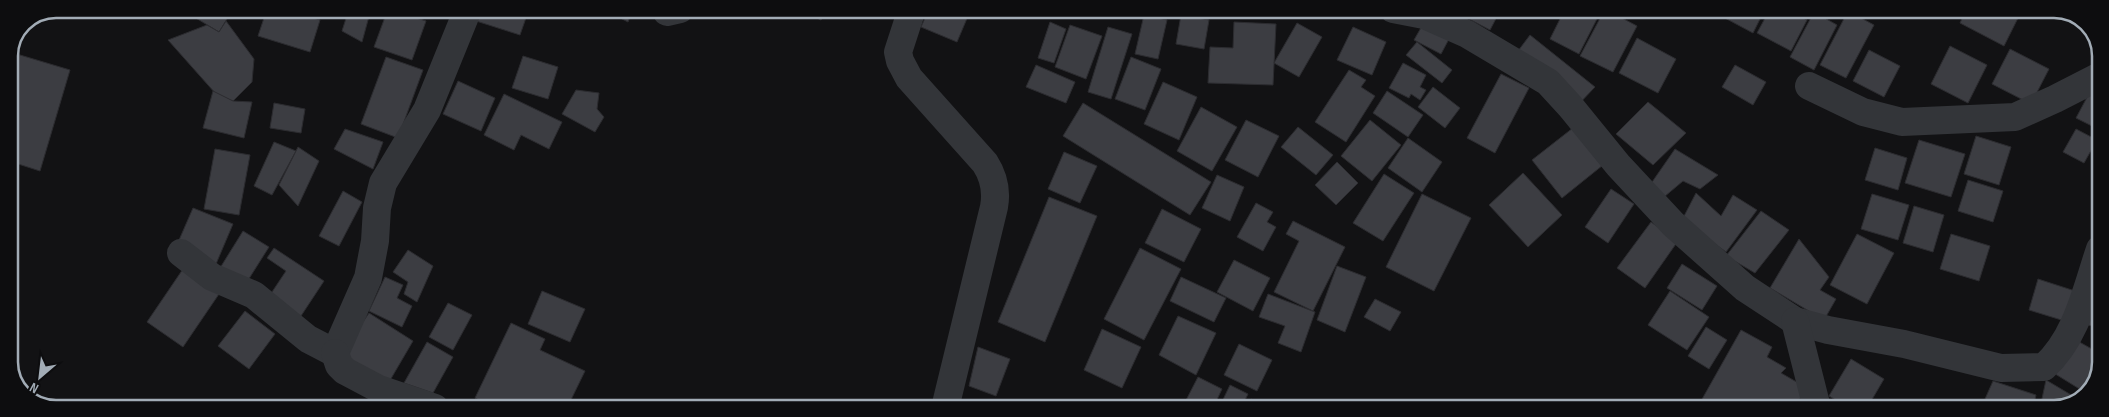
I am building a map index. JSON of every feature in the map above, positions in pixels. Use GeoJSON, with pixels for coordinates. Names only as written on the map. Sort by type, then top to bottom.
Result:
{"type":"FeatureCollection","features":[{"type":"Feature","properties":{"kind":"street"},"geometry":{"type":"LineString","coordinates":[[412,400],[379,389],[345,371],[339,365],[335,353],[368,278],[375,241],[377,208],[383,183],[428,110],[464,18]]}},
{"type":"Feature","properties":{"kind":"street"},"geometry":{"type":"LineString","coordinates":[[909,18],[898,52],[900,61],[909,78],[986,163],[996,188],[994,207],[947,400]]}},
{"type":"Feature","properties":{"kind":"street"},"geometry":{"type":"LineString","coordinates":[[1431,18],[1467,34],[1548,82],[1618,165],[1673,224],[1744,288],[1795,321],[1828,330],[1904,344],[2001,368],[2044,367],[2057,356],[2072,330],[2092,273]]}},
{"type":"Feature","properties":{"kind":"street"},"geometry":{"type":"LineString","coordinates":[[1809,86],[1863,112],[1902,122],[2015,117],[2091,80]]}},
{"type":"Feature","properties":{"kind":"street"},"geometry":{"type":"LineString","coordinates":[[181,253],[212,277],[254,295],[308,339],[335,353]]}},
{"type":"Feature","properties":{"kind":"street"},"geometry":{"type":"LineString","coordinates":[[1795,321],[1815,400]]}},
{"type":"Feature","properties":{"kind":"building"},"geometry":{"type":"Polygon","coordinates":[[[196,18],[228,18],[219,32],[196,18]]]}},
{"type":"Feature","properties":{"kind":"building"},"geometry":{"type":"Polygon","coordinates":[[[264,18],[313,18],[320,20],[310,52],[258,36],[264,18]]]}},
{"type":"Feature","properties":{"kind":"building"},"geometry":{"type":"Polygon","coordinates":[[[346,18],[369,18],[362,42],[342,31],[346,18]]]}},
{"type":"Feature","properties":{"kind":"building"},"geometry":{"type":"Polygon","coordinates":[[[385,18],[416,18],[426,21],[412,60],[374,47],[385,18]]]}},
{"type":"Feature","properties":{"kind":"building"},"geometry":{"type":"Polygon","coordinates":[[[474,18],[526,18],[520,35],[473,20],[474,18]]]}},
{"type":"Feature","properties":{"kind":"building"},"geometry":{"type":"Polygon","coordinates":[[[620,18],[630,18],[628,22],[620,18]]]}},
{"type":"Feature","properties":{"kind":"building"},"geometry":{"type":"Polygon","coordinates":[[[925,18],[967,18],[957,42],[921,27],[925,18]]]}},
{"type":"Feature","properties":{"kind":"building"},"geometry":{"type":"Polygon","coordinates":[[[1143,18],[1167,20],[1158,59],[1135,54],[1143,18]]]}},
{"type":"Feature","properties":{"kind":"building"},"geometry":{"type":"Polygon","coordinates":[[[1180,18],[1209,20],[1204,49],[1176,44],[1180,18]]]}},
{"type":"Feature","properties":{"kind":"building"},"geometry":{"type":"Polygon","coordinates":[[[1467,18],[1496,18],[1490,30],[1467,18]]]}},
{"type":"Feature","properties":{"kind":"building"},"geometry":{"type":"Polygon","coordinates":[[[1560,18],[1597,18],[1579,54],[1550,39],[1560,18]]]}},
{"type":"Feature","properties":{"kind":"building"},"geometry":{"type":"Polygon","coordinates":[[[1600,18],[1622,18],[1637,26],[1613,72],[1580,56],[1600,18]]]}},
{"type":"Feature","properties":{"kind":"building"},"geometry":{"type":"Polygon","coordinates":[[[1725,18],[1760,18],[1753,33],[1725,18]]]}},
{"type":"Feature","properties":{"kind":"building"},"geometry":{"type":"Polygon","coordinates":[[[1765,18],[1803,18],[1807,20],[1791,51],[1757,33],[1765,18]]]}},
{"type":"Feature","properties":{"kind":"building"},"geometry":{"type":"Polygon","coordinates":[[[1811,18],[1825,18],[1837,25],[1814,70],[1790,57],[1811,18]]]}},
{"type":"Feature","properties":{"kind":"building"},"geometry":{"type":"Polygon","coordinates":[[[1844,18],[1861,18],[1874,25],[1846,78],[1820,65],[1844,18]]]}},
{"type":"Feature","properties":{"kind":"building"},"geometry":{"type":"Polygon","coordinates":[[[1962,18],[2018,18],[2004,46],[1960,23],[1962,18]]]}},
{"type":"Feature","properties":{"kind":"building"},"geometry":{"type":"Polygon","coordinates":[[[226,21],[254,59],[252,82],[233,101],[216,94],[168,40],[207,25],[219,32],[226,21]]]}},
{"type":"Feature","properties":{"kind":"building"},"geometry":{"type":"Polygon","coordinates":[[[1050,22],[1066,29],[1054,63],[1038,58],[1050,22]]]}},
{"type":"Feature","properties":{"kind":"building"},"geometry":{"type":"Polygon","coordinates":[[[1234,22],[1276,24],[1273,85],[1208,83],[1210,47],[1233,48],[1234,22]]]}},
{"type":"Feature","properties":{"kind":"building"},"geometry":{"type":"Polygon","coordinates":[[[1297,23],[1322,37],[1299,77],[1274,63],[1297,23]]]}},
{"type":"Feature","properties":{"kind":"building"},"geometry":{"type":"Polygon","coordinates":[[[1070,25],[1102,36],[1086,79],[1055,67],[1070,25]]]}},
{"type":"Feature","properties":{"kind":"building"},"geometry":{"type":"Polygon","coordinates":[[[1422,26],[1449,39],[1441,54],[1414,40],[1422,26]]]}},
{"type":"Feature","properties":{"kind":"building"},"geometry":{"type":"Polygon","coordinates":[[[1108,27],[1132,34],[1111,99],[1088,92],[1108,27]]]}},
{"type":"Feature","properties":{"kind":"building"},"geometry":{"type":"Polygon","coordinates":[[[1353,27],[1386,42],[1372,75],[1337,60],[1353,27]]]}},
{"type":"Feature","properties":{"kind":"building"},"geometry":{"type":"Polygon","coordinates":[[[1530,35],[1595,87],[1576,107],[1515,55],[1530,35]]]}},
{"type":"Feature","properties":{"kind":"building"},"geometry":{"type":"Polygon","coordinates":[[[1637,38],[1676,59],[1658,93],[1619,73],[1637,38]]]}},
{"type":"Feature","properties":{"kind":"building"},"geometry":{"type":"Polygon","coordinates":[[[1417,42],[1452,70],[1442,83],[1406,55],[1417,42]]]}},
{"type":"Feature","properties":{"kind":"building"},"geometry":{"type":"Polygon","coordinates":[[[1950,46],[1987,65],[1968,103],[1931,84],[1950,46]]]}},
{"type":"Feature","properties":{"kind":"building"},"geometry":{"type":"Polygon","coordinates":[[[2010,49],[2049,69],[2031,104],[1992,84],[2010,49]]]}},
{"type":"Feature","properties":{"kind":"building"},"geometry":{"type":"Polygon","coordinates":[[[1869,50],[1900,66],[1884,97],[1853,81],[1869,50]]]}},
{"type":"Feature","properties":{"kind":"building"},"geometry":{"type":"Polygon","coordinates":[[[18,54],[70,70],[40,171],[18,164],[18,54]]]}},
{"type":"Feature","properties":{"kind":"building"},"geometry":{"type":"Polygon","coordinates":[[[523,56],[558,67],[548,99],[512,88],[523,56]]]}},
{"type":"Feature","properties":{"kind":"building"},"geometry":{"type":"Polygon","coordinates":[[[386,57],[423,70],[398,138],[361,124],[386,57]]]}},
{"type":"Feature","properties":{"kind":"building"},"geometry":{"type":"Polygon","coordinates":[[[1131,57],[1161,69],[1145,110],[1115,99],[1131,57]]]}},
{"type":"Feature","properties":{"kind":"building"},"geometry":{"type":"Polygon","coordinates":[[[1403,63],[1426,75],[1420,87],[1426,90],[1420,100],[1411,94],[1409,98],[1389,88],[1403,63]]]}},
{"type":"Feature","properties":{"kind":"building"},"geometry":{"type":"Polygon","coordinates":[[[1036,65],[1075,82],[1066,103],[1026,87],[1036,65]]]}},
{"type":"Feature","properties":{"kind":"building"},"geometry":{"type":"Polygon","coordinates":[[[1735,65],[1766,82],[1753,105],[1722,87],[1735,65]]]}},
{"type":"Feature","properties":{"kind":"building"},"geometry":{"type":"Polygon","coordinates":[[[1349,70],[1366,80],[1361,87],[1375,96],[1346,142],[1315,122],[1349,70]]]}},
{"type":"Feature","properties":{"kind":"building"},"geometry":{"type":"Polygon","coordinates":[[[1501,74],[1529,88],[1495,153],[1467,138],[1501,74]]]}},
{"type":"Feature","properties":{"kind":"building"},"geometry":{"type":"Polygon","coordinates":[[[458,81],[495,98],[481,131],[443,114],[458,81]]]}},
{"type":"Feature","properties":{"kind":"building"},"geometry":{"type":"Polygon","coordinates":[[[1163,82],[1197,97],[1179,140],[1144,124],[1163,82]]]}},
{"type":"Feature","properties":{"kind":"building"},"geometry":{"type":"Polygon","coordinates":[[[1433,87],[1460,108],[1445,128],[1418,107],[1433,87]]]}},
{"type":"Feature","properties":{"kind":"building"},"geometry":{"type":"Polygon","coordinates":[[[576,90],[599,93],[597,109],[604,117],[595,132],[562,114],[576,90]]]}},
{"type":"Feature","properties":{"kind":"building"},"geometry":{"type":"Polygon","coordinates":[[[2091,90],[2091,126],[2076,118],[2091,90]]]}},
{"type":"Feature","properties":{"kind":"building"},"geometry":{"type":"Polygon","coordinates":[[[213,91],[233,101],[252,102],[244,138],[203,128],[213,91]]]}},
{"type":"Feature","properties":{"kind":"building"},"geometry":{"type":"Polygon","coordinates":[[[1387,91],[1423,115],[1408,137],[1373,113],[1387,91]]]}},
{"type":"Feature","properties":{"kind":"building"},"geometry":{"type":"Polygon","coordinates":[[[504,94],[562,122],[549,149],[521,135],[514,150],[484,135],[504,94]]]}},
{"type":"Feature","properties":{"kind":"building"},"geometry":{"type":"Polygon","coordinates":[[[1648,102],[1686,133],[1653,165],[1616,134],[1648,102]]]}},
{"type":"Feature","properties":{"kind":"building"},"geometry":{"type":"Polygon","coordinates":[[[274,103],[305,109],[301,133],[270,128],[274,103]]]}},
{"type":"Feature","properties":{"kind":"building"},"geometry":{"type":"Polygon","coordinates":[[[1083,103],[1211,182],[1190,215],[1063,136],[1083,103]]]}},
{"type":"Feature","properties":{"kind":"building"},"geometry":{"type":"Polygon","coordinates":[[[1201,107],[1237,127],[1212,171],[1177,151],[1201,107]]]}},
{"type":"Feature","properties":{"kind":"building"},"geometry":{"type":"Polygon","coordinates":[[[1246,120],[1279,136],[1258,177],[1225,160],[1246,120]]]}},
{"type":"Feature","properties":{"kind":"building"},"geometry":{"type":"Polygon","coordinates":[[[1370,120],[1401,145],[1372,181],[1341,156],[1370,120]]]}},
{"type":"Feature","properties":{"kind":"building"},"geometry":{"type":"Polygon","coordinates":[[[1578,124],[1608,161],[1562,198],[1532,160],[1578,124]]]}},
{"type":"Feature","properties":{"kind":"building"},"geometry":{"type":"Polygon","coordinates":[[[1298,127],[1333,155],[1316,175],[1281,147],[1298,127]]]}},
{"type":"Feature","properties":{"kind":"building"},"geometry":{"type":"Polygon","coordinates":[[[345,129],[383,142],[373,169],[334,149],[345,129]]]}},
{"type":"Feature","properties":{"kind":"building"},"geometry":{"type":"Polygon","coordinates":[[[2076,129],[2091,137],[2091,150],[2084,163],[2063,152],[2076,129]]]}},
{"type":"Feature","properties":{"kind":"building"},"geometry":{"type":"Polygon","coordinates":[[[1976,136],[2011,147],[1999,185],[1964,174],[1976,136]]]}},
{"type":"Feature","properties":{"kind":"building"},"geometry":{"type":"Polygon","coordinates":[[[1408,138],[1442,162],[1422,192],[1388,168],[1408,138]]]}},
{"type":"Feature","properties":{"kind":"building"},"geometry":{"type":"Polygon","coordinates":[[[1919,140],[1965,154],[1951,197],[1905,183],[1919,140]]]}},
{"type":"Feature","properties":{"kind":"building"},"geometry":{"type":"Polygon","coordinates":[[[274,142],[296,151],[272,195],[254,186],[274,142]]]}},
{"type":"Feature","properties":{"kind":"building"},"geometry":{"type":"Polygon","coordinates":[[[298,147],[319,161],[298,206],[279,185],[298,147]]]}},
{"type":"Feature","properties":{"kind":"building"},"geometry":{"type":"Polygon","coordinates":[[[1875,148],[1907,158],[1898,190],[1865,180],[1875,148]]]}},
{"type":"Feature","properties":{"kind":"building"},"geometry":{"type":"Polygon","coordinates":[[[215,149],[250,155],[239,215],[204,209],[215,149]]]}},
{"type":"Feature","properties":{"kind":"building"},"geometry":{"type":"Polygon","coordinates":[[[1675,149],[1718,175],[1700,189],[1683,181],[1664,197],[1650,185],[1675,149]]]}},
{"type":"Feature","properties":{"kind":"building"},"geometry":{"type":"Polygon","coordinates":[[[1064,152],[1097,166],[1080,203],[1048,189],[1064,152]]]}},
{"type":"Feature","properties":{"kind":"building"},"geometry":{"type":"Polygon","coordinates":[[[1337,162],[1358,183],[1336,205],[1315,185],[1337,162]]]}},
{"type":"Feature","properties":{"kind":"building"},"geometry":{"type":"Polygon","coordinates":[[[1523,173],[1562,215],[1528,247],[1489,205],[1523,173]]]}},
{"type":"Feature","properties":{"kind":"building"},"geometry":{"type":"Polygon","coordinates":[[[1384,174],[1414,193],[1383,241],[1353,223],[1384,174]]]}},
{"type":"Feature","properties":{"kind":"building"},"geometry":{"type":"Polygon","coordinates":[[[1217,175],[1244,187],[1230,221],[1202,208],[1217,175]]]}},
{"type":"Feature","properties":{"kind":"building"},"geometry":{"type":"Polygon","coordinates":[[[1968,180],[2003,191],[1993,222],[1958,211],[1968,180]]]}},
{"type":"Feature","properties":{"kind":"building"},"geometry":{"type":"Polygon","coordinates":[[[1611,189],[1634,204],[1608,243],[1585,227],[1611,189]]]}},
{"type":"Feature","properties":{"kind":"building"},"geometry":{"type":"Polygon","coordinates":[[[343,191],[362,202],[339,246],[319,236],[343,191]]]}},
{"type":"Feature","properties":{"kind":"building"},"geometry":{"type":"Polygon","coordinates":[[[1696,193],[1721,216],[1733,195],[1757,210],[1726,252],[1682,220],[1696,193]]]}},
{"type":"Feature","properties":{"kind":"building"},"geometry":{"type":"Polygon","coordinates":[[[1422,194],[1471,218],[1434,291],[1386,267],[1422,194]]]}},
{"type":"Feature","properties":{"kind":"building"},"geometry":{"type":"Polygon","coordinates":[[[1872,194],[1909,205],[1898,240],[1861,229],[1872,194]]]}},
{"type":"Feature","properties":{"kind":"building"},"geometry":{"type":"Polygon","coordinates":[[[1049,197],[1097,216],[1045,342],[998,322],[1049,197]]]}},
{"type":"Feature","properties":{"kind":"building"},"geometry":{"type":"Polygon","coordinates":[[[1256,203],[1273,212],[1267,222],[1276,227],[1263,251],[1237,237],[1256,203]]]}},
{"type":"Feature","properties":{"kind":"building"},"geometry":{"type":"Polygon","coordinates":[[[1914,206],[1944,215],[1933,252],[1903,243],[1914,206]]]}},
{"type":"Feature","properties":{"kind":"building"},"geometry":{"type":"Polygon","coordinates":[[[193,208],[233,224],[216,264],[176,247],[193,208]]]}},
{"type":"Feature","properties":{"kind":"building"},"geometry":{"type":"Polygon","coordinates":[[[1162,209],[1201,229],[1184,262],[1145,243],[1162,209]]]}},
{"type":"Feature","properties":{"kind":"building"},"geometry":{"type":"Polygon","coordinates":[[[1761,211],[1789,230],[1755,273],[1726,256],[1761,211]]]}},
{"type":"Feature","properties":{"kind":"building"},"geometry":{"type":"Polygon","coordinates":[[[1293,221],[1345,247],[1313,311],[1274,292],[1299,241],[1286,234],[1293,221]]]}},
{"type":"Feature","properties":{"kind":"building"},"geometry":{"type":"Polygon","coordinates":[[[1651,222],[1678,241],[1645,288],[1617,268],[1651,222]]]}},
{"type":"Feature","properties":{"kind":"building"},"geometry":{"type":"Polygon","coordinates":[[[243,231],[269,247],[245,285],[220,268],[243,231]]]}},
{"type":"Feature","properties":{"kind":"building"},"geometry":{"type":"Polygon","coordinates":[[[1857,234],[1894,253],[1867,304],[1830,285],[1857,234]]]}},
{"type":"Feature","properties":{"kind":"building"},"geometry":{"type":"Polygon","coordinates":[[[1951,234],[1990,246],[1979,281],[1940,269],[1951,234]]]}},
{"type":"Feature","properties":{"kind":"building"},"geometry":{"type":"Polygon","coordinates":[[[1799,239],[1829,277],[1820,290],[1836,299],[1824,320],[1770,288],[1799,239]]]}},
{"type":"Feature","properties":{"kind":"building"},"geometry":{"type":"Polygon","coordinates":[[[274,248],[324,281],[297,322],[266,301],[286,271],[267,258],[274,248]]]}},
{"type":"Feature","properties":{"kind":"building"},"geometry":{"type":"Polygon","coordinates":[[[1140,248],[1181,269],[1144,340],[1104,319],[1140,248]]]}},
{"type":"Feature","properties":{"kind":"building"},"geometry":{"type":"Polygon","coordinates":[[[408,250],[433,266],[417,302],[404,294],[408,282],[393,272],[408,250]]]}},
{"type":"Feature","properties":{"kind":"building"},"geometry":{"type":"Polygon","coordinates":[[[1234,260],[1270,278],[1253,311],[1217,292],[1234,260]]]}},
{"type":"Feature","properties":{"kind":"building"},"geometry":{"type":"Polygon","coordinates":[[[1682,264],[1717,286],[1702,310],[1667,288],[1682,264]]]}},
{"type":"Feature","properties":{"kind":"building"},"geometry":{"type":"Polygon","coordinates":[[[1337,266],[1366,277],[1345,332],[1317,320],[1337,266]]]}},
{"type":"Feature","properties":{"kind":"building"},"geometry":{"type":"Polygon","coordinates":[[[183,269],[219,294],[183,347],[147,322],[183,269]]]}},
{"type":"Feature","properties":{"kind":"building"},"geometry":{"type":"Polygon","coordinates":[[[385,277],[403,285],[397,298],[412,306],[402,327],[369,311],[385,277]]]}},
{"type":"Feature","properties":{"kind":"building"},"geometry":{"type":"Polygon","coordinates":[[[1181,277],[1226,298],[1214,322],[1170,301],[1181,277]]]}},
{"type":"Feature","properties":{"kind":"building"},"geometry":{"type":"Polygon","coordinates":[[[2038,279],[2078,292],[2068,322],[2029,310],[2038,279]]]}},
{"type":"Feature","properties":{"kind":"building"},"geometry":{"type":"Polygon","coordinates":[[[542,291],[585,309],[570,342],[528,324],[542,291]]]}},
{"type":"Feature","properties":{"kind":"building"},"geometry":{"type":"Polygon","coordinates":[[[1670,291],[1709,317],[1687,350],[1648,325],[1670,291]]]}},
{"type":"Feature","properties":{"kind":"building"},"geometry":{"type":"Polygon","coordinates":[[[1268,294],[1315,312],[1301,352],[1278,343],[1285,326],[1259,317],[1268,294]]]}},
{"type":"Feature","properties":{"kind":"building"},"geometry":{"type":"Polygon","coordinates":[[[2092,295],[2092,326],[2078,322],[2092,295]]]}},
{"type":"Feature","properties":{"kind":"building"},"geometry":{"type":"Polygon","coordinates":[[[1375,299],[1401,312],[1390,331],[1364,317],[1375,299]]]}},
{"type":"Feature","properties":{"kind":"building"},"geometry":{"type":"Polygon","coordinates":[[[448,303],[472,315],[453,350],[429,337],[448,303]]]}},
{"type":"Feature","properties":{"kind":"building"},"geometry":{"type":"Polygon","coordinates":[[[245,311],[275,334],[249,369],[218,346],[245,311]]]}},
{"type":"Feature","properties":{"kind":"building"},"geometry":{"type":"Polygon","coordinates":[[[369,313],[413,341],[389,382],[341,354],[369,313]]]}},
{"type":"Feature","properties":{"kind":"building"},"geometry":{"type":"Polygon","coordinates":[[[1178,316],[1216,333],[1196,375],[1159,355],[1178,316]]]}},
{"type":"Feature","properties":{"kind":"building"},"geometry":{"type":"Polygon","coordinates":[[[511,323],[545,339],[540,350],[585,371],[571,400],[479,400],[475,398],[511,323]]]}},
{"type":"Feature","properties":{"kind":"building"},"geometry":{"type":"Polygon","coordinates":[[[1706,327],[1727,340],[1709,369],[1688,356],[1706,327]]]}},
{"type":"Feature","properties":{"kind":"building"},"geometry":{"type":"Polygon","coordinates":[[[1102,329],[1141,347],[1122,388],[1084,370],[1102,329]]]}},
{"type":"Feature","properties":{"kind":"building"},"geometry":{"type":"Polygon","coordinates":[[[1741,330],[1772,347],[1767,357],[1786,368],[1781,373],[1807,388],[1799,400],[1702,400],[1741,330]]]}},
{"type":"Feature","properties":{"kind":"building"},"geometry":{"type":"Polygon","coordinates":[[[2065,334],[2092,349],[2091,369],[2080,389],[2044,367],[2065,334]]]}},
{"type":"Feature","properties":{"kind":"building"},"geometry":{"type":"Polygon","coordinates":[[[427,342],[453,357],[433,393],[404,383],[427,342]]]}},
{"type":"Feature","properties":{"kind":"building"},"geometry":{"type":"Polygon","coordinates":[[[1239,344],[1272,360],[1257,391],[1224,375],[1239,344]]]}},
{"type":"Feature","properties":{"kind":"building"},"geometry":{"type":"Polygon","coordinates":[[[978,347],[1010,359],[996,396],[969,386],[978,347]]]}},
{"type":"Feature","properties":{"kind":"building"},"geometry":{"type":"Polygon","coordinates":[[[1851,359],[1884,379],[1872,400],[1836,400],[1829,396],[1851,359]]]}},
{"type":"Feature","properties":{"kind":"building"},"geometry":{"type":"Polygon","coordinates":[[[1198,377],[1222,389],[1217,400],[1186,400],[1198,377]]]}},
{"type":"Feature","properties":{"kind":"building"},"geometry":{"type":"Polygon","coordinates":[[[2046,380],[2071,395],[2061,399],[2042,400],[2046,380]]]}},
{"type":"Feature","properties":{"kind":"building"},"geometry":{"type":"Polygon","coordinates":[[[1993,381],[2036,395],[2035,400],[1985,400],[1993,381]]]}},
{"type":"Feature","properties":{"kind":"building"},"geometry":{"type":"Polygon","coordinates":[[[1230,385],[1248,394],[1245,400],[1223,400],[1230,385]]]}}]}
